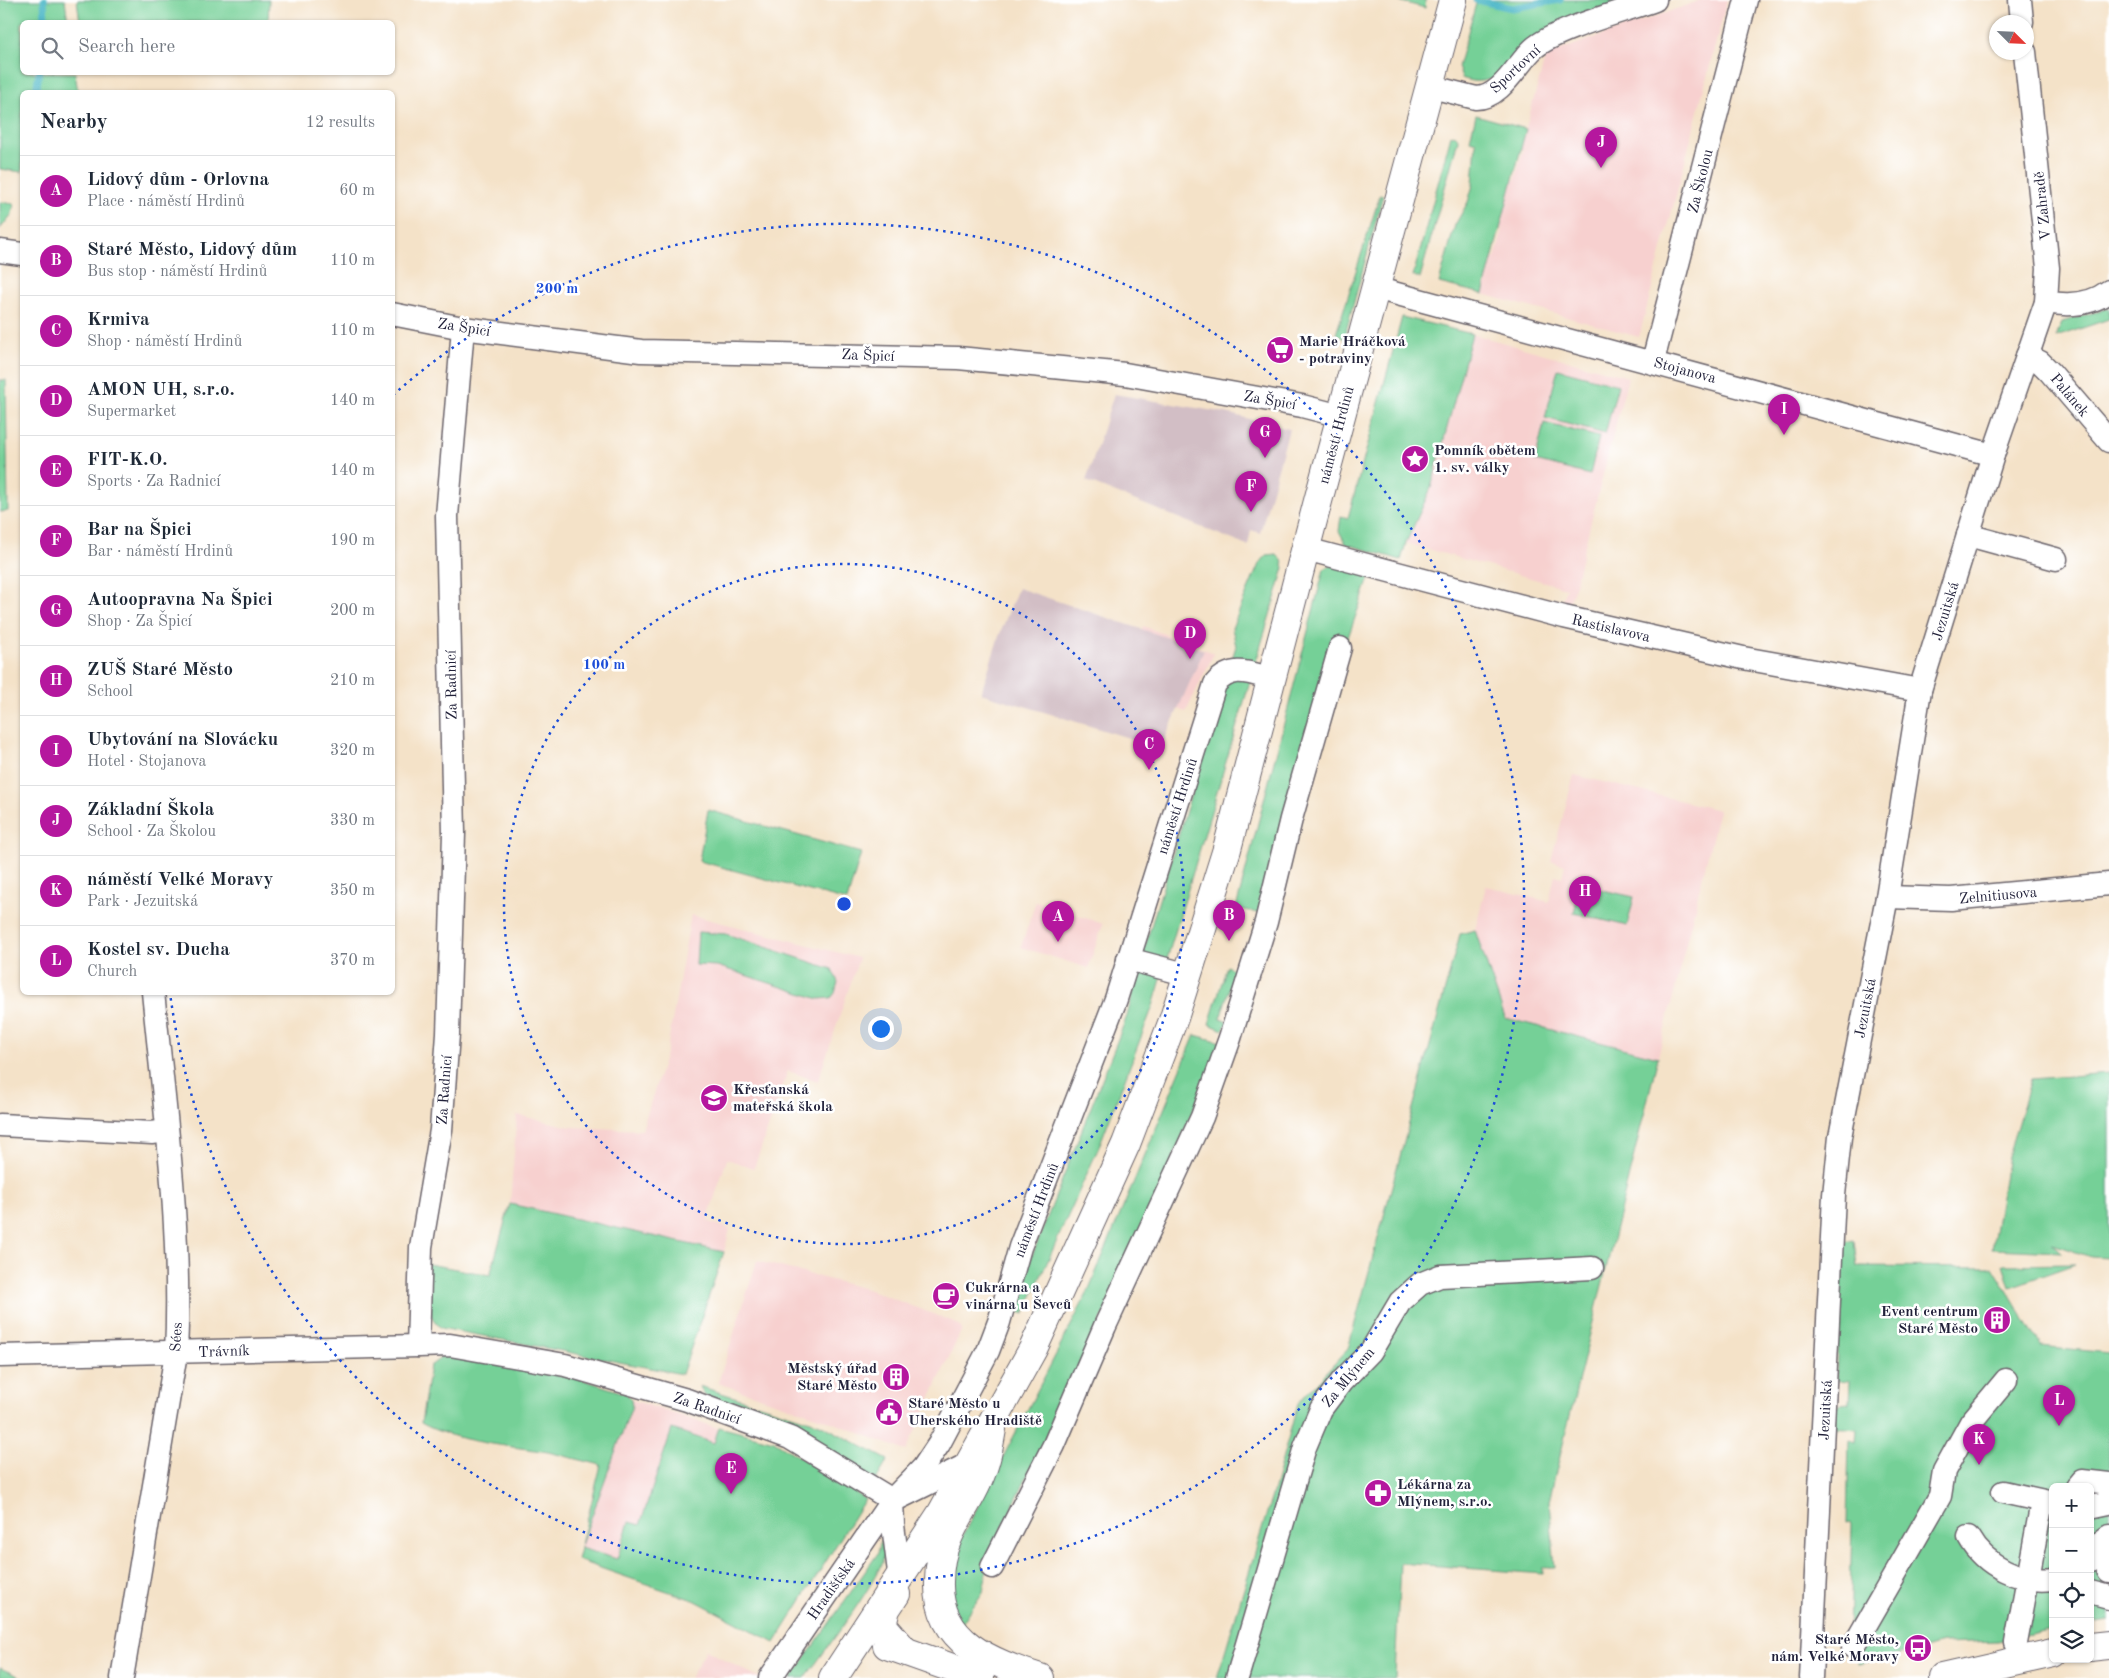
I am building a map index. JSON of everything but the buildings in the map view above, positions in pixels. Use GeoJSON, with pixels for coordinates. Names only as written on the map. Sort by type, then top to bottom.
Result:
{"type":"FeatureCollection","features":[{"type":"Feature","properties":{"kind":"main road","name":"náměstí Hrdinů"},"geometry":{"type":"LineString","coordinates":[[837,1673],[900,1580],[981,1444],[1054,1305],[1126,1144],[1189,975],[1227,849],[1428,86],[1450,9]]}},
{"type":"Feature","properties":{"kind":"main road"},"geometry":{"type":"LineString","coordinates":[[981,1444],[988,1453],[979,1480],[948,1536],[939,1576],[942,1610],[949,1626],[960,1639],[979,1653],[1040,1678]]}},
{"type":"Feature","properties":{"kind":"main road"},"geometry":{"type":"LineString","coordinates":[[904,1650],[884,1630],[882,1618],[964,1485],[979,1458],[981,1444]]}},
{"type":"Feature","properties":{"kind":"main road"},"geometry":{"type":"LineString","coordinates":[[837,1673],[855,1653],[872,1645],[884,1644],[980,1678]]}},
{"type":"Feature","properties":{"kind":"main road"},"geometry":{"type":"LineString","coordinates":[[2094,1647],[2109,1645]]}},
{"type":"Feature","properties":{"kind":"main road"},"geometry":{"type":"LineString","coordinates":[[1943,1678],[2049,1654]]}},
{"type":"Feature","properties":{"kind":"street","name":"Sportovní"},"geometry":{"type":"LineString","coordinates":[[1428,86],[1476,98],[1484,97],[1502,83],[1534,48],[1555,35],[1655,0]]}},
{"type":"Feature","properties":{"kind":"street","name":"Za Školou"},"geometry":{"type":"LineString","coordinates":[[1653,361],[1746,0]]}},
{"type":"Feature","properties":{"kind":"street"},"geometry":{"type":"LineString","coordinates":[[2020,0],[2021,15]]}},
{"type":"Feature","properties":{"kind":"street","name":"V Zahradě"},"geometry":{"type":"LineString","coordinates":[[2026,60],[2048,268],[2046,302],[2027,356]]}},
{"type":"Feature","properties":{"kind":"street"},"geometry":{"type":"LineString","coordinates":[[0,251],[20,254]]}},
{"type":"Feature","properties":{"kind":"street","name":"Stojanova"},"geometry":{"type":"LineString","coordinates":[[1375,288],[1653,361],[1994,455]]}},
{"type":"Feature","properties":{"kind":"street"},"geometry":{"type":"LineString","coordinates":[[2046,302],[2061,304],[2086,302],[2109,291]]}},
{"type":"Feature","properties":{"kind":"street","name":"Za Špicí"},"geometry":{"type":"LineString","coordinates":[[395,315],[463,328],[641,351],[958,358],[1116,373],[1302,406],[1341,416]]}},
{"type":"Feature","properties":{"kind":"street","name":"Za Radnicí"},"geometry":{"type":"LineString","coordinates":[[463,328],[447,516],[454,833],[448,1034],[441,1130],[421,1247],[418,1346],[450,1345],[565,1365],[687,1400],[790,1438],[892,1500]]}},
{"type":"Feature","properties":{"kind":"street","name":"Palánek"},"geometry":{"type":"LineString","coordinates":[[2027,356],[2040,362],[2050,372],[2109,441]]}},
{"type":"Feature","properties":{"kind":"street","name":"Jezuitská"},"geometry":{"type":"LineString","coordinates":[[1811,1678],[1834,1195],[1840,1137],[1887,896],[1920,690],[1968,535],[2027,356]]}},
{"type":"Feature","properties":{"kind":"street"},"geometry":{"type":"LineString","coordinates":[[1968,535],[2056,559]]}},
{"type":"Feature","properties":{"kind":"street","name":"Rastislavova"},"geometry":{"type":"LineString","coordinates":[[1306,549],[1557,616],[1743,658],[1920,690]]}},
{"type":"Feature","properties":{"kind":"street"},"geometry":{"type":"LineString","coordinates":[[992,1567],[1054,1445],[1105,1326],[1202,1117],[1230,1038],[1266,922],[1291,819],[1340,648]]}},
{"type":"Feature","properties":{"kind":"street","name":"náměstí Hrdinů"},"geometry":{"type":"LineString","coordinates":[[892,1500],[923,1468],[940,1444],[988,1351],[999,1322],[1020,1247],[1116,999],[1215,684],[1222,676],[1236,670],[1272,679]]}},
{"type":"Feature","properties":{"kind":"street","name":"Zelnitiusova"},"geometry":{"type":"LineString","coordinates":[[1887,896],[1951,899],[2109,884]]}},
{"type":"Feature","properties":{"kind":"street"},"geometry":{"type":"LineString","coordinates":[[1128,959],[1189,975]]}},
{"type":"Feature","properties":{"kind":"street","name":"Sées"},"geometry":{"type":"LineString","coordinates":[[122,1678],[176,1353],[178,1254],[153,995]]}},
{"type":"Feature","properties":{"kind":"street"},"geometry":{"type":"LineString","coordinates":[[0,1125],[152,1133],[166,1131]]}},
{"type":"Feature","properties":{"kind":"street","name":"Za Mlýnem"},"geometry":{"type":"LineString","coordinates":[[1237,1678],[1279,1532],[1315,1422],[1328,1397],[1371,1351],[1400,1302],[1420,1284],[1440,1276],[1592,1268]]}},
{"type":"Feature","properties":{"kind":"street","name":"Trávník"},"geometry":{"type":"LineString","coordinates":[[0,1356],[418,1346]]}},
{"type":"Feature","properties":{"kind":"street"},"geometry":{"type":"LineString","coordinates":[[1852,1647],[1940,1496],[1944,1471],[1972,1422],[2006,1380]]}},
{"type":"Feature","properties":{"kind":"street"},"geometry":{"type":"LineString","coordinates":[[900,1580],[892,1500],[910,1495],[981,1444]]}},
{"type":"Feature","properties":{"kind":"street"},"geometry":{"type":"LineString","coordinates":[[2080,1483],[2082,1480],[2086,1480],[2109,1484]]}},
{"type":"Feature","properties":{"kind":"street"},"geometry":{"type":"LineString","coordinates":[[2003,1492],[2047,1502],[2027,1579],[2016,1643]]}},
{"type":"Feature","properties":{"kind":"street","name":"Hradišťská"},"geometry":{"type":"LineString","coordinates":[[770,1678],[892,1500]]}},
{"type":"Feature","properties":{"kind":"street"},"geometry":{"type":"LineString","coordinates":[[2094,1506],[2109,1503]]}},
{"type":"Feature","properties":{"kind":"street"},"geometry":{"type":"LineString","coordinates":[[1970,1537],[1988,1559],[2002,1569],[2027,1579],[2049,1579]]}},
{"type":"Feature","properties":{"kind":"street"},"geometry":{"type":"LineString","coordinates":[[2094,1593],[2109,1597]]}},
{"type":"Feature","properties":{"kind":"shaded area"},"geometry":{"type":"Polygon","coordinates":[[[1702,0],[1727,0],[1639,337],[1483,294],[1492,258],[1495,258],[1503,229],[1499,228],[1512,180],[1515,180],[1523,150],[1520,149],[1546,55],[1702,0]]]}},
{"type":"Feature","properties":{"kind":"shaded area"},"geometry":{"type":"Polygon","coordinates":[[[1472,334],[1628,377],[1573,592],[1570,600],[1561,605],[1566,588],[1406,543],[1431,488],[1472,334]]]}},
{"type":"Feature","properties":{"kind":"shaded area"},"geometry":{"type":"Polygon","coordinates":[[[1114,394],[1226,413],[1289,429],[1260,533],[1251,530],[1248,546],[1086,481],[1114,394]]]}},
{"type":"Feature","properties":{"kind":"shaded area"},"geometry":{"type":"Polygon","coordinates":[[[1018,588],[1204,650],[1160,750],[1126,737],[981,693],[998,639],[1018,588]]]}},
{"type":"Feature","properties":{"kind":"shaded area"},"geometry":{"type":"Polygon","coordinates":[[[1143,626],[1214,653],[1186,712],[1118,688],[1143,626]]]}},
{"type":"Feature","properties":{"kind":"shaded area"},"geometry":{"type":"Polygon","coordinates":[[[1574,775],[1719,810],[1658,1057],[1505,1018],[1475,930],[1486,886],[1549,902],[1555,875],[1562,877],[1565,865],[1551,861],[1574,775]]]}},
{"type":"Feature","properties":{"kind":"shaded area"},"geometry":{"type":"Polygon","coordinates":[[[1036,901],[1103,924],[1088,968],[1021,947],[1036,901]]]}},
{"type":"Feature","properties":{"kind":"shaded area"},"geometry":{"type":"Polygon","coordinates":[[[691,915],[859,958],[818,1081],[788,1071],[754,1168],[727,1159],[707,1221],[730,1229],[724,1252],[510,1204],[517,1115],[571,1127],[642,1130],[667,1050],[691,915]]]}},
{"type":"Feature","properties":{"kind":"shaded area"},"geometry":{"type":"Polygon","coordinates":[[[757,1261],[870,1290],[954,1322],[962,1329],[906,1451],[819,1417],[718,1383],[757,1261]]]}},
{"type":"Feature","properties":{"kind":"shaded area"},"geometry":{"type":"Polygon","coordinates":[[[632,1400],[791,1452],[720,1594],[580,1548],[632,1400]]]}},
{"type":"Feature","properties":{"kind":"shaded area"},"geometry":{"type":"Polygon","coordinates":[[[706,1650],[760,1678],[690,1678],[706,1650]]]}},
{"type":"Feature","properties":{"kind":"green space"},"geometry":{"type":"Polygon","coordinates":[[[0,0],[65,0],[68,20],[20,20],[20,75],[75,75],[78,90],[20,90],[20,172],[0,169],[0,0]]]}},
{"type":"Feature","properties":{"kind":"green space"},"geometry":{"type":"Polygon","coordinates":[[[77,0],[269,0],[268,20],[80,20],[77,0]]]}},
{"type":"Feature","properties":{"kind":"green space"},"geometry":{"type":"Polygon","coordinates":[[[1394,0],[1426,0],[1425,8],[1394,0]]]}},
{"type":"Feature","properties":{"kind":"green space"},"geometry":{"type":"Polygon","coordinates":[[[1477,0],[1623,0],[1499,76],[1476,81],[1462,78],[1458,67],[1477,0]]]}},
{"type":"Feature","properties":{"kind":"green space"},"geometry":{"type":"Polygon","coordinates":[[[1476,115],[1526,129],[1483,294],[1439,283],[1455,225],[1468,202],[1473,185],[1476,142],[1470,140],[1476,115]]]}},
{"type":"Feature","properties":{"kind":"green space"},"geometry":{"type":"Polygon","coordinates":[[[1451,135],[1457,136],[1458,140],[1420,278],[1413,276],[1451,135]]]}},
{"type":"Feature","properties":{"kind":"green space"},"geometry":{"type":"Polygon","coordinates":[[[1380,195],[1383,195],[1344,339],[1336,334],[1380,195]]]}},
{"type":"Feature","properties":{"kind":"green space"},"geometry":{"type":"Polygon","coordinates":[[[0,202],[14,204],[12,214],[0,229],[0,202]]]}},
{"type":"Feature","properties":{"kind":"green space"},"geometry":{"type":"Polygon","coordinates":[[[2109,308],[2109,319],[2056,337],[2062,322],[2109,308]]]}},
{"type":"Feature","properties":{"kind":"green space"},"geometry":{"type":"Polygon","coordinates":[[[1402,317],[1472,334],[1431,488],[1406,543],[1401,560],[1346,544],[1339,531],[1341,516],[1348,518],[1402,317]]]}},
{"type":"Feature","properties":{"kind":"green space"},"geometry":{"type":"Polygon","coordinates":[[[1558,369],[1618,385],[1605,434],[1545,418],[1558,369]]]}},
{"type":"Feature","properties":{"kind":"green space"},"geometry":{"type":"Polygon","coordinates":[[[0,380],[6,380],[8,511],[0,512],[0,380]]]}},
{"type":"Feature","properties":{"kind":"green space"},"geometry":{"type":"Polygon","coordinates":[[[1544,423],[1599,437],[1590,475],[1535,461],[1544,423]]]}},
{"type":"Feature","properties":{"kind":"green space"},"geometry":{"type":"Polygon","coordinates":[[[1276,554],[1282,560],[1284,568],[1153,1006],[1098,1149],[1024,1314],[1011,1309],[1127,1016],[1145,946],[1236,646],[1232,628],[1259,564],[1267,555],[1276,554]]]}},
{"type":"Feature","properties":{"kind":"green space"},"geometry":{"type":"Polygon","coordinates":[[[1332,565],[1371,573],[1346,643],[1262,914],[1236,908],[1324,569],[1332,565]]]}},
{"type":"Feature","properties":{"kind":"green space"},"geometry":{"type":"Polygon","coordinates":[[[708,810],[861,853],[847,901],[699,861],[708,810]]]}},
{"type":"Feature","properties":{"kind":"green space"},"geometry":{"type":"Polygon","coordinates":[[[1580,885],[1634,897],[1627,926],[1574,913],[1580,885]]]}},
{"type":"Feature","properties":{"kind":"green space"},"geometry":{"type":"Polygon","coordinates":[[[1475,930],[1505,1018],[1658,1057],[1549,1501],[1555,1567],[1543,1567],[1543,1574],[1400,1563],[1395,1678],[1217,1678],[1298,1403],[1348,1349],[1460,934],[1475,930]]]}},
{"type":"Feature","properties":{"kind":"green space"},"geometry":{"type":"Polygon","coordinates":[[[698,932],[726,934],[832,969],[838,982],[835,993],[831,998],[819,999],[717,966],[696,965],[698,932]]]}},
{"type":"Feature","properties":{"kind":"green space"},"geometry":{"type":"Polygon","coordinates":[[[1227,966],[1235,970],[1220,1019],[1228,1022],[1223,1030],[1209,1024],[1227,966]]]}},
{"type":"Feature","properties":{"kind":"green space"},"geometry":{"type":"Polygon","coordinates":[[[1195,1035],[1221,1042],[1139,1241],[990,1554],[983,1592],[960,1626],[946,1589],[948,1564],[1086,1296],[1195,1035]]]}},
{"type":"Feature","properties":{"kind":"green space"},"geometry":{"type":"Polygon","coordinates":[[[2109,1073],[2109,1258],[2091,1257],[2052,1244],[2061,1252],[1992,1249],[2008,1156],[2031,1079],[2109,1073]]]}},
{"type":"Feature","properties":{"kind":"green space"},"geometry":{"type":"Polygon","coordinates":[[[510,1204],[724,1252],[682,1374],[441,1328],[434,1321],[427,1306],[428,1264],[490,1275],[510,1204]]]}},
{"type":"Feature","properties":{"kind":"green space"},"geometry":{"type":"Polygon","coordinates":[[[1854,1240],[1857,1266],[1993,1267],[2041,1346],[2109,1353],[2109,1620],[2094,1622],[2094,1483],[2049,1483],[2049,1630],[1998,1641],[1944,1643],[1858,1664],[1849,1634],[1852,1524],[1851,1521],[1847,1522],[1849,1440],[1856,1442],[1857,1429],[1833,1427],[1836,1407],[1849,1403],[1850,1381],[1836,1380],[1841,1249],[1846,1242],[1854,1240]]]}},
{"type":"Feature","properties":{"kind":"green space"},"geometry":{"type":"Polygon","coordinates":[[[2075,1264],[2010,1287],[2003,1265],[2075,1264]]]}},
{"type":"Feature","properties":{"kind":"green space"},"geometry":{"type":"Polygon","coordinates":[[[451,1356],[581,1379],[627,1394],[631,1399],[632,1406],[580,1548],[601,1465],[548,1452],[466,1439],[450,1435],[421,1423],[430,1366],[442,1357],[451,1356]]]}},
{"type":"Feature","properties":{"kind":"green space"},"geometry":{"type":"Polygon","coordinates":[[[699,1386],[820,1424],[888,1460],[876,1480],[706,1396],[699,1386]]]}},
{"type":"Feature","properties":{"kind":"green space"},"geometry":{"type":"Polygon","coordinates":[[[719,1427],[774,1441],[865,1499],[775,1643],[696,1601],[577,1560],[580,1548],[617,1559],[629,1522],[640,1525],[672,1429],[714,1443],[719,1427]]]}},
{"type":"Feature","properties":{"kind":"green space"},"geometry":{"type":"Polygon","coordinates":[[[884,1538],[886,1548],[883,1561],[852,1614],[805,1678],[791,1678],[878,1553],[881,1539],[884,1538]]]}},
{"type":"Feature","properties":{"kind":"green space"},"geometry":{"type":"Polygon","coordinates":[[[0,1668],[23,1678],[0,1678],[0,1668]]]}},
{"type":"Feature","properties":{"kind":"waterway"},"geometry":{"type":"LineString","coordinates":[[44,0],[45,20]]}},
{"type":"Feature","properties":{"kind":"waterway"},"geometry":{"type":"LineString","coordinates":[[1476,0],[1512,8],[1560,0]]}},
{"type":"Feature","properties":{"kind":"waterway"},"geometry":{"type":"LineString","coordinates":[[36,90],[39,75]]}},
{"type":"Feature","properties":{"kind":"place","name":"Základní Škola"},"geometry":{"type":"Point","coordinates":[1601,168]}},
{"type":"Feature","properties":{"kind":"place","name":"Marie Hráčková - potraviny"},"geometry":{"type":"Point","coordinates":[1280,350]}},
{"type":"Feature","properties":{"kind":"place","name":"Ubytování na Slovácku"},"geometry":{"type":"Point","coordinates":[1784,435]}},
{"type":"Feature","properties":{"kind":"place","name":"Autoopravna Na Špici"},"geometry":{"type":"Point","coordinates":[1265,458]}},
{"type":"Feature","properties":{"kind":"place","name":"Pomník obětem 1. sv. války"},"geometry":{"type":"Point","coordinates":[1415,459]}},
{"type":"Feature","properties":{"kind":"place","name":"Bar na Špici"},"geometry":{"type":"Point","coordinates":[1251,512]}},
{"type":"Feature","properties":{"kind":"place","name":"AMON UH, s.r.o."},"geometry":{"type":"Point","coordinates":[1190,659]}},
{"type":"Feature","properties":{"kind":"place","name":"Krmiva"},"geometry":{"type":"Point","coordinates":[1149,770]}},
{"type":"Feature","properties":{"kind":"place","name":"ZUŠ Staré Město"},"geometry":{"type":"Point","coordinates":[1585,917]}},
{"type":"Feature","properties":{"kind":"place","name":"Staré Město, Lidový dům"},"geometry":{"type":"Point","coordinates":[1229,941]}},
{"type":"Feature","properties":{"kind":"place","name":"Lidový dům - Orlovna"},"geometry":{"type":"Point","coordinates":[1058,942]}},
{"type":"Feature","properties":{"kind":"place","name":"Křesťanská mateřská škola"},"geometry":{"type":"Point","coordinates":[714,1098]}},
{"type":"Feature","properties":{"kind":"place","name":"Cukrárna a vinárna u Ševců"},"geometry":{"type":"Point","coordinates":[946,1296]}},
{"type":"Feature","properties":{"kind":"place","name":"Event centrum Staré Město"},"geometry":{"type":"Point","coordinates":[1997,1320]}},
{"type":"Feature","properties":{"kind":"place","name":"Městský úřad Staré Město"},"geometry":{"type":"Point","coordinates":[896,1377]}},
{"type":"Feature","properties":{"kind":"place","name":"Staré Město u Uherského Hradiště"},"geometry":{"type":"Point","coordinates":[889,1412]}},
{"type":"Feature","properties":{"kind":"place","name":"Kostel sv. Ducha"},"geometry":{"type":"Point","coordinates":[2059,1426]}},
{"type":"Feature","properties":{"kind":"place","name":"náměstí Velké Moravy"},"geometry":{"type":"Point","coordinates":[1979,1465]}},
{"type":"Feature","properties":{"kind":"place","name":"Lékárna za Mlýnem, s.r.o."},"geometry":{"type":"Point","coordinates":[1378,1493]}},
{"type":"Feature","properties":{"kind":"place","name":"FIT-K.O."},"geometry":{"type":"Point","coordinates":[731,1494]}},
{"type":"Feature","properties":{"kind":"place","name":"Staré Město, nám. Velké Moravy"},"geometry":{"type":"Point","coordinates":[1918,1648]}}]}
